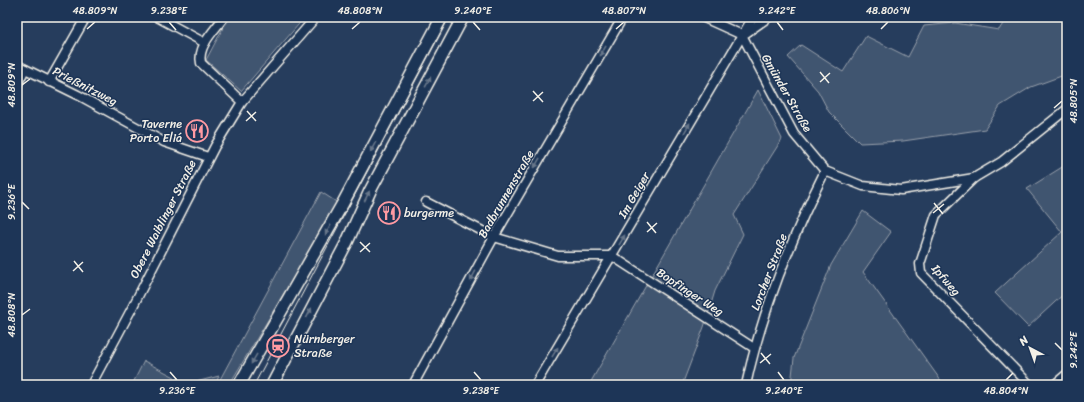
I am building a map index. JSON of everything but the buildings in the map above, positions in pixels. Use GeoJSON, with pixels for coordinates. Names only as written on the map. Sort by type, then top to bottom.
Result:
{"type":"FeatureCollection","features":[{"type":"Feature","properties":{"kind":"main road"},"geometry":{"type":"LineString","coordinates":[[239,385],[343,203],[442,17]]}},
{"type":"Feature","properties":{"kind":"main road"},"geometry":{"type":"LineString","coordinates":[[272,385],[347,242],[370,191],[463,17]]}},
{"type":"Feature","properties":{"kind":"street"},"geometry":{"type":"LineString","coordinates":[[49,82],[86,17]]}},
{"type":"Feature","properties":{"kind":"street"},"geometry":{"type":"LineString","coordinates":[[157,17],[205,43]]}},
{"type":"Feature","properties":{"kind":"street"},"geometry":{"type":"LineString","coordinates":[[224,17],[205,43],[201,53],[201,63],[242,102]]}},
{"type":"Feature","properties":{"kind":"street","name":"Obere Waiblinger Straße"},"geometry":{"type":"LineString","coordinates":[[91,385],[131,310],[208,157],[242,102],[316,17]]}},
{"type":"Feature","properties":{"kind":"street","name":"Badbrunnenstraße"},"geometry":{"type":"LineString","coordinates":[[413,385],[494,237],[623,17]]}},
{"type":"Feature","properties":{"kind":"street"},"geometry":{"type":"LineString","coordinates":[[702,17],[742,35],[769,17]]}},
{"type":"Feature","properties":{"kind":"street","name":"Im Geiger"},"geometry":{"type":"LineString","coordinates":[[534,385],[753,17]]}},
{"type":"Feature","properties":{"kind":"street","name":"Gmünder Straße"},"geometry":{"type":"LineString","coordinates":[[742,35],[794,134],[825,171],[863,186],[901,190],[974,178]]}},
{"type":"Feature","properties":{"kind":"street"},"geometry":{"type":"LineString","coordinates":[[17,85],[21,67]]}},
{"type":"Feature","properties":{"kind":"street","name":"Prießnitzweg"},"geometry":{"type":"LineString","coordinates":[[21,67],[49,82],[78,94],[164,142],[208,157]]}},
{"type":"Feature","properties":{"kind":"street"},"geometry":{"type":"LineString","coordinates":[[974,178],[1001,162],[1067,109]]}},
{"type":"Feature","properties":{"kind":"street","name":"Lorcher Straße"},"geometry":{"type":"LineString","coordinates":[[746,385],[754,348],[786,259],[812,197],[825,171]]}},
{"type":"Feature","properties":{"kind":"street","name":"Ipfweg"},"geometry":{"type":"LineString","coordinates":[[974,178],[936,215],[922,258],[921,273],[1030,385]]}},
{"type":"Feature","properties":{"kind":"street"},"geometry":{"type":"LineString","coordinates":[[426,202],[494,237],[558,256],[612,256]]}},
{"type":"Feature","properties":{"kind":"street","name":"Bopfinger Weg"},"geometry":{"type":"LineString","coordinates":[[612,256],[754,348]]}},
{"type":"Feature","properties":{"kind":"street"},"geometry":{"type":"LineString","coordinates":[[1054,385],[1067,374]]}},
{"type":"Feature","properties":{"kind":"shaded area"},"geometry":{"type":"Polygon","coordinates":[[[231,17],[305,17],[241,91],[206,60],[224,26],[231,17]]]}},
{"type":"Feature","properties":{"kind":"shaded area"},"geometry":{"type":"Polygon","coordinates":[[[1007,17],[1067,17],[1067,40],[1061,45],[1067,53],[1067,74],[1031,87],[1000,106],[985,129],[903,141],[860,143],[829,112],[818,91],[788,57],[801,45],[843,72],[866,36],[908,57],[924,26],[955,23],[999,30],[1007,17]]]}},
{"type":"Feature","properties":{"kind":"shaded area"},"geometry":{"type":"Polygon","coordinates":[[[758,90],[782,139],[734,215],[743,234],[715,291],[704,327],[682,385],[589,385],[758,90]]]}},
{"type":"Feature","properties":{"kind":"shaded area"},"geometry":{"type":"Polygon","coordinates":[[[1067,164],[1067,291],[1028,327],[995,293],[1062,232],[1027,189],[1067,164]]]}},
{"type":"Feature","properties":{"kind":"shaded area"},"geometry":{"type":"Polygon","coordinates":[[[321,192],[338,203],[229,385],[217,385],[321,192]]]}},
{"type":"Feature","properties":{"kind":"shaded area"},"geometry":{"type":"Polygon","coordinates":[[[863,211],[891,232],[863,272],[944,385],[791,385],[794,358],[831,265],[863,211]]]}},
{"type":"Feature","properties":{"kind":"shaded area"},"geometry":{"type":"Polygon","coordinates":[[[144,361],[188,384],[219,376],[215,385],[132,385],[144,361]]]}},
{"type":"Feature","properties":{"kind":"tram line"},"geometry":{"type":"LineString","coordinates":[[254,385],[449,17]]}},
{"type":"Feature","properties":{"kind":"place","name":"Taverne Porto Eliá"},"geometry":{"type":"Point","coordinates":[197,131]}},
{"type":"Feature","properties":{"kind":"place","name":"burgerme"},"geometry":{"type":"Point","coordinates":[389,213]}},
{"type":"Feature","properties":{"kind":"place","name":"Nürnberger Straße"},"geometry":{"type":"Point","coordinates":[278,346]}}]}
